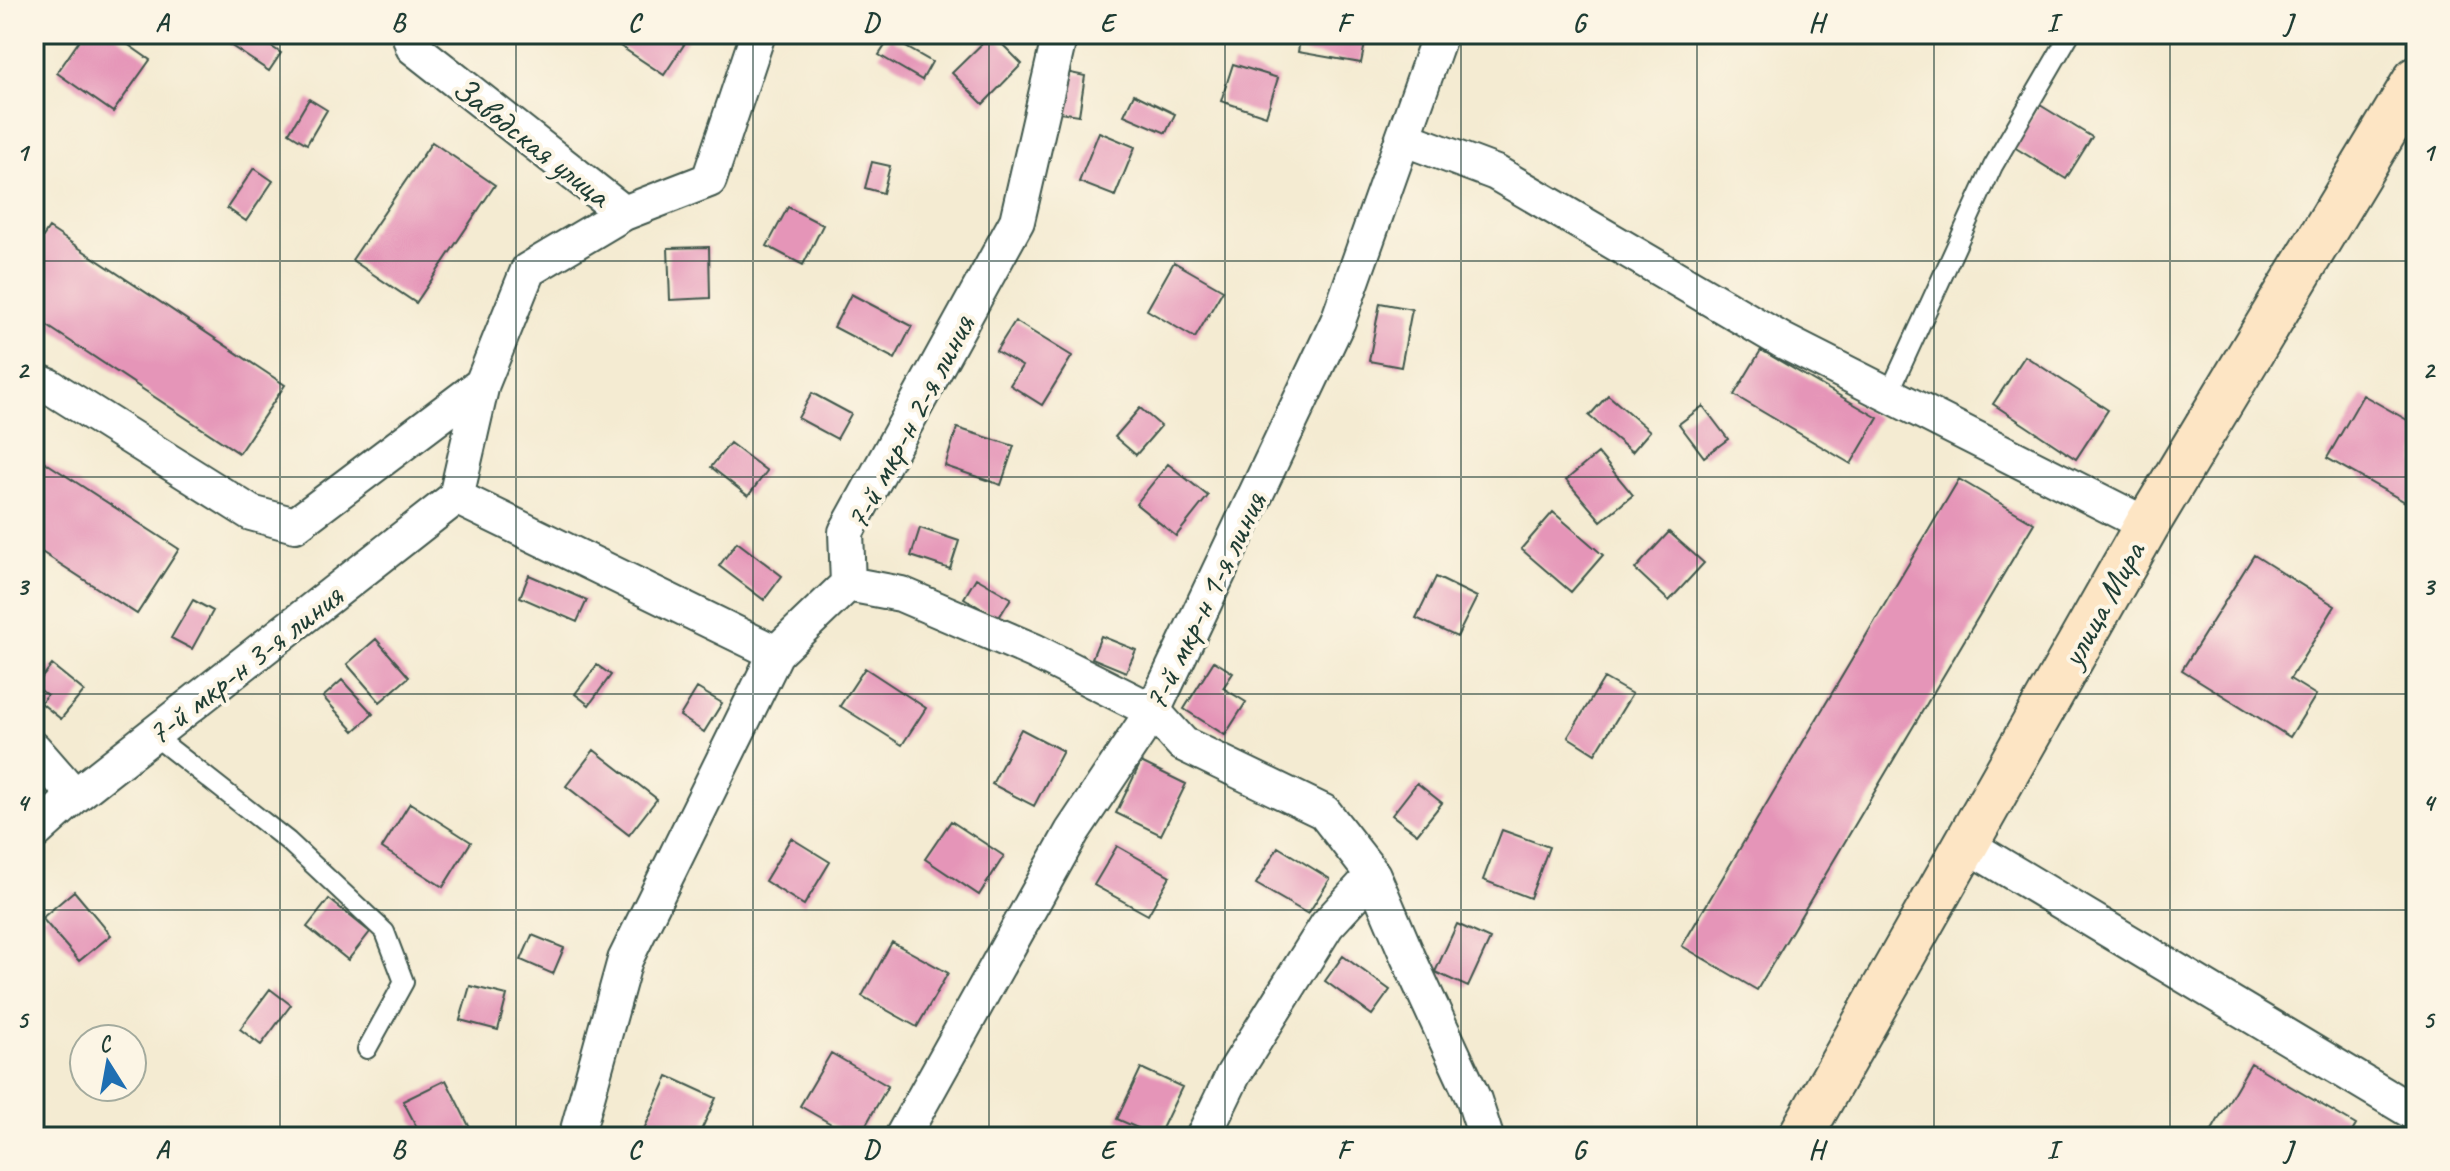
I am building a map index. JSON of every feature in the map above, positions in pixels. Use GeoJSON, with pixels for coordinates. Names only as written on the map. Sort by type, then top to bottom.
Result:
{"type":"FeatureCollection","features":[{"type":"Feature","properties":{"kind":"street","name":"Заводская улица"},"geometry":{"type":"LineString","coordinates":[[409,34],[413,47],[624,213]]}},
{"type":"Feature","properties":{"kind":"street"},"geometry":{"type":"LineString","coordinates":[[758,34],[709,180],[624,213],[528,270],[482,384],[456,497],[776,653]]}},
{"type":"Feature","properties":{"kind":"street","name":"7-й мкр-н 2-я линия"},"geometry":{"type":"LineString","coordinates":[[848,584],[846,532],[1017,221],[1060,34]]}},
{"type":"Feature","properties":{"kind":"street","name":"7-й мкр-н 1-я линия"},"geometry":{"type":"LineString","coordinates":[[902,1137],[1072,832],[1153,711],[1338,321],[1440,34]]}},
{"type":"Feature","properties":{"kind":"street","name":"улица Мира"},"geometry":{"type":"LineString","coordinates":[[1800,1137],[2147,525],[2416,79]]}},
{"type":"Feature","properties":{"kind":"street"},"geometry":{"type":"LineString","coordinates":[[1403,138],[1496,173],[1783,341],[2147,525]]}},
{"type":"Feature","properties":{"kind":"street"},"geometry":{"type":"LineString","coordinates":[[34,380],[49,386],[251,513],[295,525],[482,384]]}},
{"type":"Feature","properties":{"kind":"street","name":"7-й мкр-н 3-я линия"},"geometry":{"type":"LineString","coordinates":[[34,833],[75,796],[456,497]]}},
{"type":"Feature","properties":{"kind":"street"},"geometry":{"type":"LineString","coordinates":[[576,1137],[625,960],[776,653],[848,584],[901,594],[1034,651],[1153,711],[1183,744],[1324,812],[1373,875],[1474,1100],[1486,1137]]}},
{"type":"Feature","properties":{"kind":"street"},"geometry":{"type":"LineString","coordinates":[[34,749],[75,796]]}},
{"type":"Feature","properties":{"kind":"street"},"geometry":{"type":"LineString","coordinates":[[1967,845],[2416,1114]]}},
{"type":"Feature","properties":{"kind":"street"},"geometry":{"type":"LineString","coordinates":[[1203,1137],[1233,1075],[1327,925],[1373,875]]}},
{"type":"Feature","properties":{"kind":"lane"},"geometry":{"type":"LineString","coordinates":[[1889,393],[1993,166],[2070,34]]}},
{"type":"Feature","properties":{"kind":"lane"},"geometry":{"type":"LineString","coordinates":[[153,735],[288,841],[385,932],[404,982],[367,1049]]}},
{"type":"Feature","properties":{"kind":"building"},"geometry":{"type":"Polygon","coordinates":[[[84,34],[113,34],[150,60],[113,112],[57,73],[84,34]]]}},
{"type":"Feature","properties":{"kind":"building"},"geometry":{"type":"Polygon","coordinates":[[[238,34],[252,34],[281,53],[269,71],[230,45],[238,34]]]}},
{"type":"Feature","properties":{"kind":"building"},"geometry":{"type":"Polygon","coordinates":[[[602,34],[691,34],[664,75],[602,34]]]}},
{"type":"Feature","properties":{"kind":"building"},"geometry":{"type":"Polygon","coordinates":[[[992,34],[1022,64],[983,104],[952,73],[992,34]]]}},
{"type":"Feature","properties":{"kind":"building"},"geometry":{"type":"Polygon","coordinates":[[[1301,34],[1367,34],[1361,63],[1298,52],[1301,34]]]}},
{"type":"Feature","properties":{"kind":"building"},"geometry":{"type":"Polygon","coordinates":[[[890,38],[932,62],[922,80],[879,55],[890,38]]]}},
{"type":"Feature","properties":{"kind":"building"},"geometry":{"type":"Polygon","coordinates":[[[1233,64],[1278,78],[1266,116],[1221,101],[1233,64]]]}},
{"type":"Feature","properties":{"kind":"building"},"geometry":{"type":"Polygon","coordinates":[[[1066,72],[1085,76],[1079,115],[1059,112],[1066,72]]]}},
{"type":"Feature","properties":{"kind":"building"},"geometry":{"type":"Polygon","coordinates":[[[1134,94],[1175,114],[1166,133],[1124,115],[1134,94]]]}},
{"type":"Feature","properties":{"kind":"building"},"geometry":{"type":"Polygon","coordinates":[[[309,99],[327,110],[307,144],[289,133],[309,99]]]}},
{"type":"Feature","properties":{"kind":"building"},"geometry":{"type":"Polygon","coordinates":[[[2040,105],[2092,137],[2066,179],[2014,147],[2040,105]]]}},
{"type":"Feature","properties":{"kind":"building"},"geometry":{"type":"Polygon","coordinates":[[[1099,132],[1135,147],[1115,196],[1079,182],[1099,132]]]}},
{"type":"Feature","properties":{"kind":"building"},"geometry":{"type":"Polygon","coordinates":[[[432,142],[495,185],[416,303],[352,260],[432,142]]]}},
{"type":"Feature","properties":{"kind":"building"},"geometry":{"type":"Polygon","coordinates":[[[872,162],[890,166],[883,193],[865,188],[872,162]]]}},
{"type":"Feature","properties":{"kind":"building"},"geometry":{"type":"Polygon","coordinates":[[[254,168],[273,181],[246,221],[227,208],[254,168]]]}},
{"type":"Feature","properties":{"kind":"building"},"geometry":{"type":"Polygon","coordinates":[[[788,207],[823,225],[803,265],[767,246],[788,207]]]}},
{"type":"Feature","properties":{"kind":"building"},"geometry":{"type":"Polygon","coordinates":[[[49,228],[285,385],[239,453],[34,317],[34,250],[49,228]]]}},
{"type":"Feature","properties":{"kind":"building"},"geometry":{"type":"Polygon","coordinates":[[[709,247],[710,298],[670,300],[668,248],[709,247]]]}},
{"type":"Feature","properties":{"kind":"building"},"geometry":{"type":"Polygon","coordinates":[[[1174,262],[1223,290],[1195,338],[1147,310],[1174,262]]]}},
{"type":"Feature","properties":{"kind":"building"},"geometry":{"type":"Polygon","coordinates":[[[851,294],[912,326],[895,359],[834,327],[851,294]]]}},
{"type":"Feature","properties":{"kind":"building"},"geometry":{"type":"Polygon","coordinates":[[[1380,303],[1412,309],[1401,367],[1369,361],[1380,303]]]}},
{"type":"Feature","properties":{"kind":"building"},"geometry":{"type":"Polygon","coordinates":[[[1015,321],[1072,356],[1042,405],[1010,385],[1022,366],[996,351],[1015,321]]]}},
{"type":"Feature","properties":{"kind":"building"},"geometry":{"type":"Polygon","coordinates":[[[1761,350],[1878,418],[1851,464],[1734,395],[1761,350]]]}},
{"type":"Feature","properties":{"kind":"building"},"geometry":{"type":"Polygon","coordinates":[[[2025,356],[2108,410],[2076,459],[1993,404],[2025,356]]]}},
{"type":"Feature","properties":{"kind":"building"},"geometry":{"type":"Polygon","coordinates":[[[812,393],[851,414],[837,439],[798,418],[812,393]]]}},
{"type":"Feature","properties":{"kind":"building"},"geometry":{"type":"Polygon","coordinates":[[[1608,395],[1650,431],[1632,452],[1589,416],[1608,395]]]}},
{"type":"Feature","properties":{"kind":"building"},"geometry":{"type":"Polygon","coordinates":[[[2363,395],[2416,425],[2416,508],[2327,458],[2363,395]]]}},
{"type":"Feature","properties":{"kind":"building"},"geometry":{"type":"Polygon","coordinates":[[[1703,406],[1728,439],[1704,457],[1679,424],[1703,406]]]}},
{"type":"Feature","properties":{"kind":"building"},"geometry":{"type":"Polygon","coordinates":[[[1140,408],[1161,426],[1136,455],[1115,437],[1140,408]]]}},
{"type":"Feature","properties":{"kind":"building"},"geometry":{"type":"Polygon","coordinates":[[[957,428],[1014,446],[1001,485],[945,466],[957,428]]]}},
{"type":"Feature","properties":{"kind":"building"},"geometry":{"type":"Polygon","coordinates":[[[730,443],[767,471],[748,496],[711,467],[730,443]]]}},
{"type":"Feature","properties":{"kind":"building"},"geometry":{"type":"Polygon","coordinates":[[[1598,453],[1633,495],[1601,521],[1566,480],[1598,453]]]}},
{"type":"Feature","properties":{"kind":"building"},"geometry":{"type":"Polygon","coordinates":[[[34,455],[179,549],[137,614],[34,547],[34,455]]]}},
{"type":"Feature","properties":{"kind":"building"},"geometry":{"type":"Polygon","coordinates":[[[1168,464],[1208,496],[1176,536],[1136,504],[1168,464]]]}},
{"type":"Feature","properties":{"kind":"building"},"geometry":{"type":"Polygon","coordinates":[[[1959,479],[2034,523],[1757,990],[1682,946],[1959,479]]]}},
{"type":"Feature","properties":{"kind":"building"},"geometry":{"type":"Polygon","coordinates":[[[1553,512],[1603,555],[1571,592],[1521,549],[1553,512]]]}},
{"type":"Feature","properties":{"kind":"building"},"geometry":{"type":"Polygon","coordinates":[[[920,528],[959,541],[950,569],[911,556],[920,528]]]}},
{"type":"Feature","properties":{"kind":"building"},"geometry":{"type":"Polygon","coordinates":[[[1669,532],[1704,563],[1669,601],[1635,569],[1669,532]]]}},
{"type":"Feature","properties":{"kind":"building"},"geometry":{"type":"Polygon","coordinates":[[[737,542],[782,576],[764,600],[719,566],[737,542]]]}},
{"type":"Feature","properties":{"kind":"building"},"geometry":{"type":"Polygon","coordinates":[[[2254,555],[2335,606],[2290,679],[2316,695],[2290,737],[2182,670],[2254,555]]]}},
{"type":"Feature","properties":{"kind":"building"},"geometry":{"type":"Polygon","coordinates":[[[529,575],[587,600],[577,622],[520,597],[529,575]]]}},
{"type":"Feature","properties":{"kind":"building"},"geometry":{"type":"Polygon","coordinates":[[[1436,577],[1477,597],[1457,637],[1416,618],[1436,577]]]}},
{"type":"Feature","properties":{"kind":"building"},"geometry":{"type":"Polygon","coordinates":[[[976,578],[1011,598],[998,619],[964,598],[976,578]]]}},
{"type":"Feature","properties":{"kind":"building"},"geometry":{"type":"Polygon","coordinates":[[[193,600],[213,611],[192,649],[171,638],[193,600]]]}},
{"type":"Feature","properties":{"kind":"building"},"geometry":{"type":"Polygon","coordinates":[[[1101,636],[1136,650],[1126,672],[1092,658],[1101,636]]]}},
{"type":"Feature","properties":{"kind":"building"},"geometry":{"type":"Polygon","coordinates":[[[376,639],[409,677],[380,702],[347,664],[376,639]]]}},
{"type":"Feature","properties":{"kind":"building"},"geometry":{"type":"Polygon","coordinates":[[[1214,661],[1233,673],[1223,688],[1246,702],[1225,735],[1184,709],[1214,661]]]}},
{"type":"Feature","properties":{"kind":"building"},"geometry":{"type":"Polygon","coordinates":[[[52,665],[84,691],[61,719],[41,703],[47,695],[35,686],[52,665]]]}},
{"type":"Feature","properties":{"kind":"building"},"geometry":{"type":"Polygon","coordinates":[[[597,665],[611,675],[589,705],[575,694],[597,665]]]}},
{"type":"Feature","properties":{"kind":"building"},"geometry":{"type":"Polygon","coordinates":[[[865,668],[926,708],[902,745],[840,706],[865,668]]]}},
{"type":"Feature","properties":{"kind":"building"},"geometry":{"type":"Polygon","coordinates":[[[1604,678],[1632,694],[1595,754],[1568,737],[1604,678]]]}},
{"type":"Feature","properties":{"kind":"building"},"geometry":{"type":"Polygon","coordinates":[[[342,680],[373,714],[354,731],[323,697],[342,680]]]}},
{"type":"Feature","properties":{"kind":"building"},"geometry":{"type":"Polygon","coordinates":[[[697,688],[722,703],[704,732],[680,716],[697,688]]]}},
{"type":"Feature","properties":{"kind":"building"},"geometry":{"type":"Polygon","coordinates":[[[1021,729],[1063,751],[1034,806],[992,784],[1021,729]]]}},
{"type":"Feature","properties":{"kind":"building"},"geometry":{"type":"Polygon","coordinates":[[[594,750],[657,799],[629,835],[566,786],[594,750]]]}},
{"type":"Feature","properties":{"kind":"building"},"geometry":{"type":"Polygon","coordinates":[[[1141,762],[1186,784],[1161,835],[1116,813],[1141,762]]]}},
{"type":"Feature","properties":{"kind":"building"},"geometry":{"type":"Polygon","coordinates":[[[1417,783],[1442,803],[1417,834],[1392,815],[1417,783]]]}},
{"type":"Feature","properties":{"kind":"building"},"geometry":{"type":"Polygon","coordinates":[[[410,803],[471,842],[443,887],[382,848],[410,803]]]}},
{"type":"Feature","properties":{"kind":"building"},"geometry":{"type":"Polygon","coordinates":[[[951,821],[1004,856],[979,895],[925,859],[951,821]]]}},
{"type":"Feature","properties":{"kind":"building"},"geometry":{"type":"Polygon","coordinates":[[[1502,830],[1549,847],[1530,898],[1483,880],[1502,830]]]}},
{"type":"Feature","properties":{"kind":"building"},"geometry":{"type":"Polygon","coordinates":[[[791,838],[830,862],[804,905],[765,881],[791,838]]]}},
{"type":"Feature","properties":{"kind":"building"},"geometry":{"type":"Polygon","coordinates":[[[1117,846],[1170,876],[1148,915],[1094,885],[1117,846]]]}},
{"type":"Feature","properties":{"kind":"building"},"geometry":{"type":"Polygon","coordinates":[[[1278,847],[1330,879],[1308,914],[1256,884],[1278,847]]]}},
{"type":"Feature","properties":{"kind":"building"},"geometry":{"type":"Polygon","coordinates":[[[74,891],[111,935],[79,961],[42,918],[74,891]]]}},
{"type":"Feature","properties":{"kind":"building"},"geometry":{"type":"Polygon","coordinates":[[[329,899],[370,932],[348,960],[307,927],[329,899]]]}},
{"type":"Feature","properties":{"kind":"building"},"geometry":{"type":"Polygon","coordinates":[[[1457,924],[1490,939],[1468,987],[1435,972],[1457,924]]]}},
{"type":"Feature","properties":{"kind":"building"},"geometry":{"type":"Polygon","coordinates":[[[532,935],[564,948],[553,974],[521,960],[532,935]]]}},
{"type":"Feature","properties":{"kind":"building"},"geometry":{"type":"Polygon","coordinates":[[[892,942],[948,973],[917,1027],[862,996],[892,942]]]}},
{"type":"Feature","properties":{"kind":"building"},"geometry":{"type":"Polygon","coordinates":[[[1343,956],[1390,990],[1372,1015],[1325,981],[1343,956]]]}},
{"type":"Feature","properties":{"kind":"building"},"geometry":{"type":"Polygon","coordinates":[[[470,986],[507,995],[498,1030],[460,1020],[470,986]]]}},
{"type":"Feature","properties":{"kind":"building"},"geometry":{"type":"Polygon","coordinates":[[[270,989],[291,1005],[261,1045],[240,1029],[270,989]]]}},
{"type":"Feature","properties":{"kind":"building"},"geometry":{"type":"Polygon","coordinates":[[[831,1053],[888,1086],[859,1137],[800,1106],[831,1053]]]}},
{"type":"Feature","properties":{"kind":"building"},"geometry":{"type":"Polygon","coordinates":[[[2251,1063],[2356,1125],[2349,1137],[2208,1137],[2251,1063]]]}},
{"type":"Feature","properties":{"kind":"building"},"geometry":{"type":"Polygon","coordinates":[[[1141,1068],[1182,1087],[1158,1137],[1117,1119],[1141,1068]]]}},
{"type":"Feature","properties":{"kind":"building"},"geometry":{"type":"Polygon","coordinates":[[[668,1076],[716,1098],[698,1137],[641,1136],[668,1076]]]}},
{"type":"Feature","properties":{"kind":"building"},"geometry":{"type":"Polygon","coordinates":[[[446,1080],[472,1132],[463,1137],[422,1137],[403,1101],[446,1080]]]}}]}
